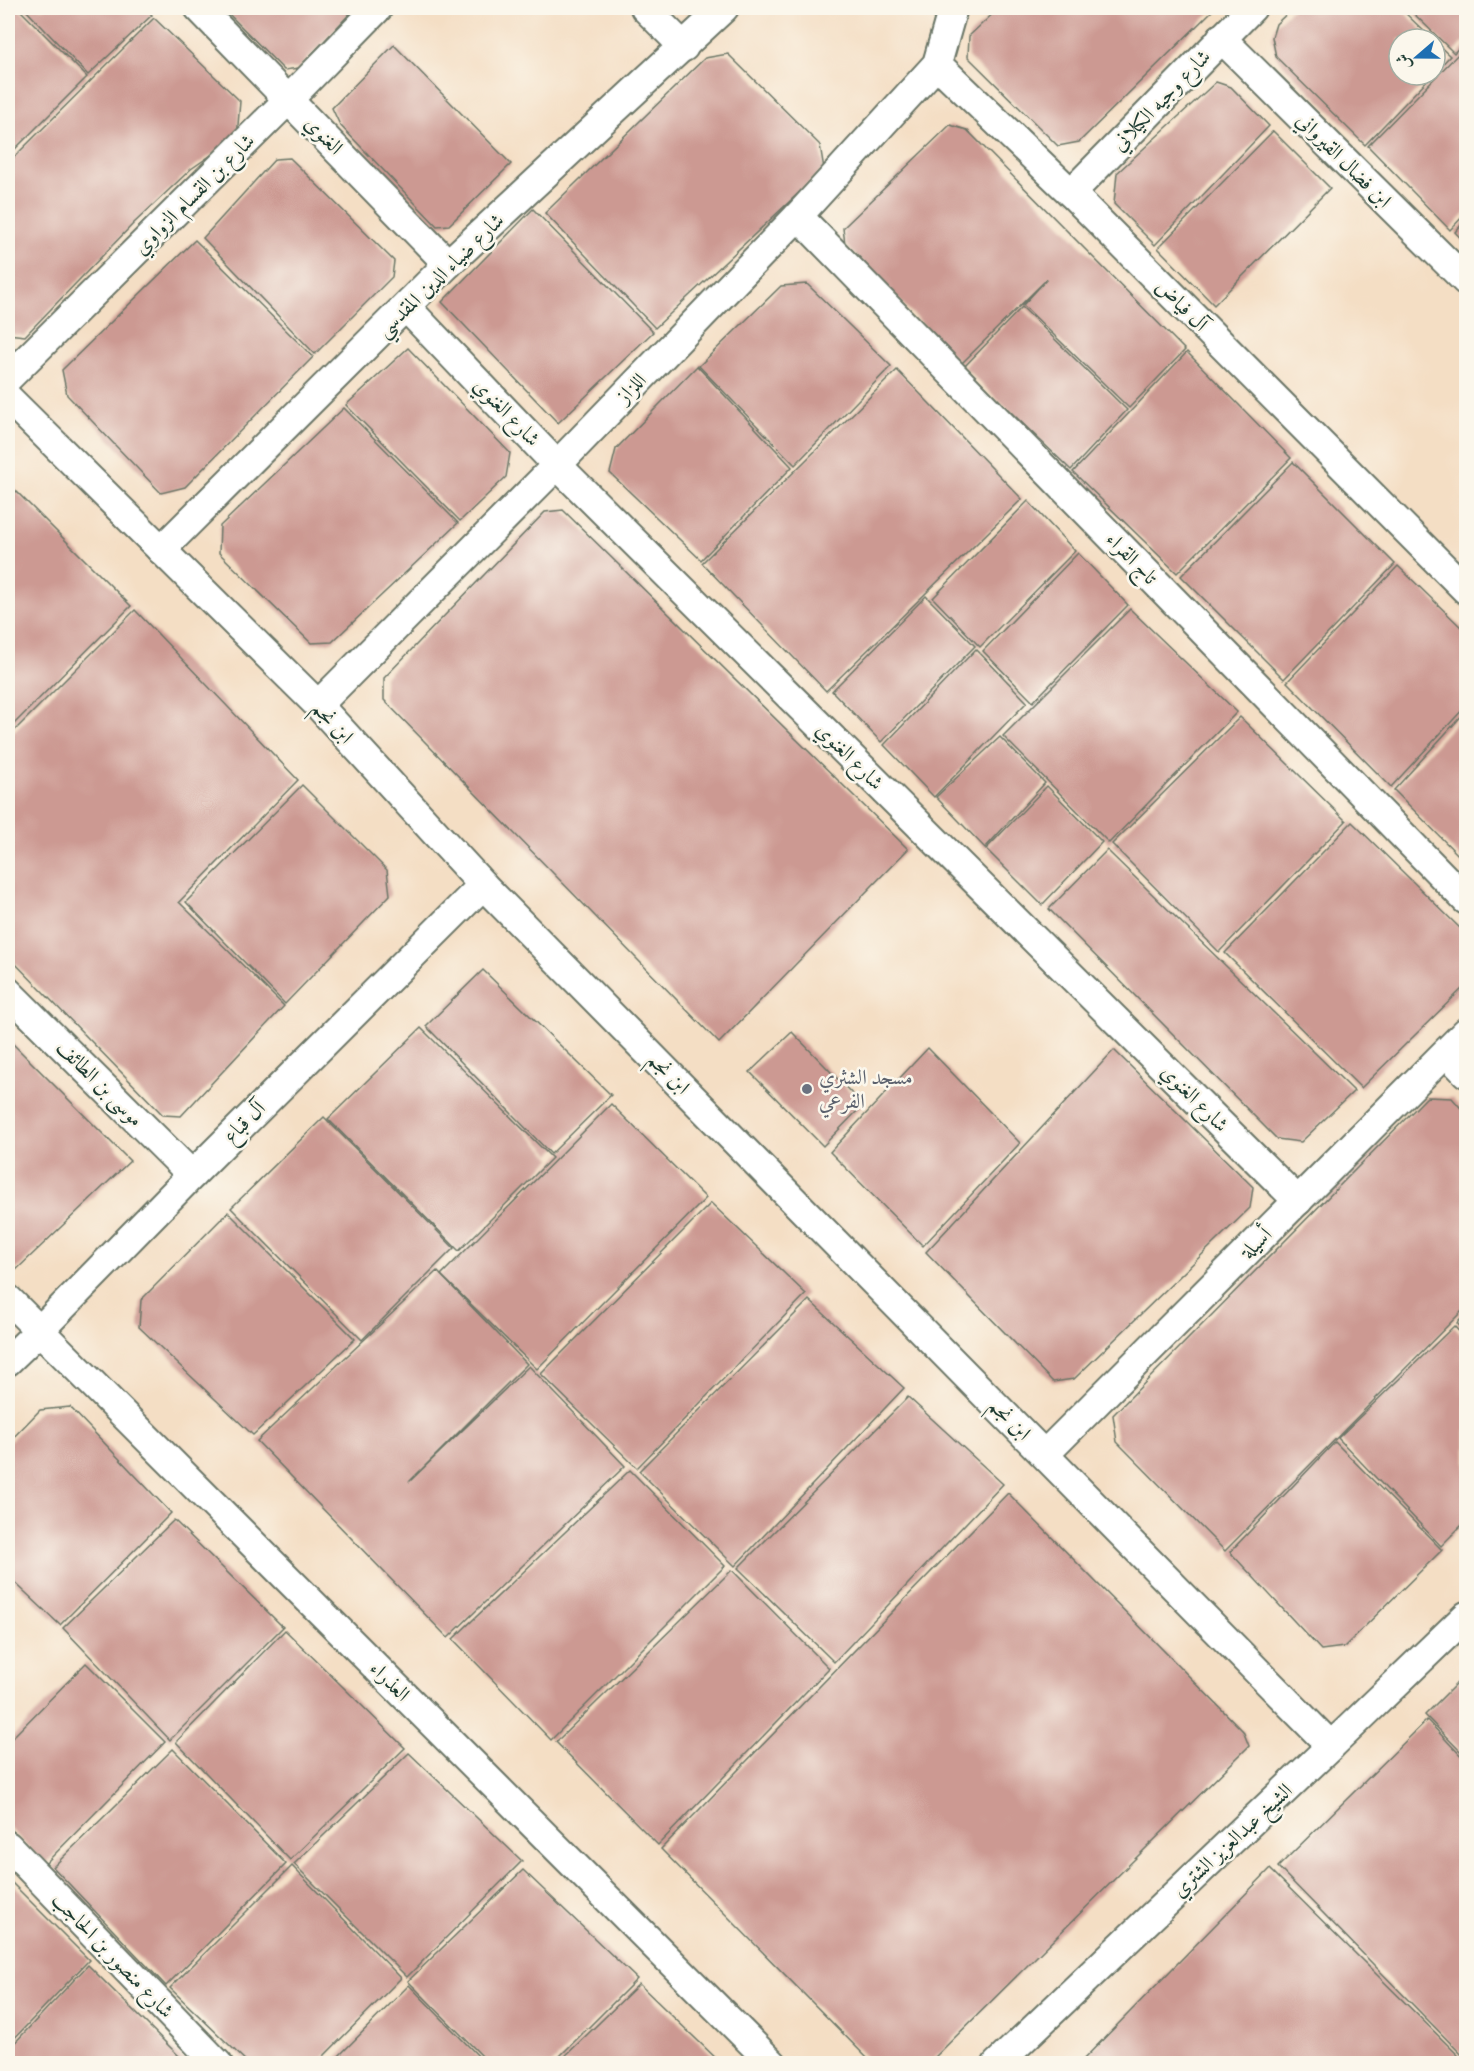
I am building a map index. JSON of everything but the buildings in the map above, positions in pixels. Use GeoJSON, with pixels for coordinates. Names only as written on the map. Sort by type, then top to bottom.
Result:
{"type":"FeatureCollection","features":[{"type":"Feature","properties":{"kind":"street","name":"الغنوي"},"geometry":{"type":"LineString","coordinates":[[199,8],[448,264]]}},
{"type":"Feature","properties":{"kind":"street","name":"شارع بن القسام الزواوي"},"geometry":{"type":"LineString","coordinates":[[8,378],[378,8]]}},
{"type":"Feature","properties":{"kind":"street"},"geometry":{"type":"LineString","coordinates":[[645,8],[684,46]]}},
{"type":"Feature","properties":{"kind":"street","name":"شارع ضياء الدين المقدسي"},"geometry":{"type":"LineString","coordinates":[[161,550],[448,264],[724,8]]}},
{"type":"Feature","properties":{"kind":"street"},"geometry":{"type":"LineString","coordinates":[[937,64],[953,8]]}},
{"type":"Feature","properties":{"kind":"street","name":"شارع وجيه الكيلاني"},"geometry":{"type":"LineString","coordinates":[[1071,193],[1252,8]]}},
{"type":"Feature","properties":{"kind":"street","name":"ابن فضال القيرواني"},"geometry":{"type":"LineString","coordinates":[[1221,38],[1467,281]]}},
{"type":"Feature","properties":{"kind":"street","name":"آل فياض"},"geometry":{"type":"LineString","coordinates":[[937,64],[1071,193],[1467,590]]}},
{"type":"Feature","properties":{"kind":"street","name":"اللزاز"},"geometry":{"type":"LineString","coordinates":[[318,705],[557,465],[798,216],[937,64]]}},
{"type":"Feature","properties":{"kind":"street","name":"تاج القراء"},"geometry":{"type":"LineString","coordinates":[[798,216],[1467,900]]}},
{"type":"Feature","properties":{"kind":"street","name":"شارع الغنوي"},"geometry":{"type":"LineString","coordinates":[[406,307],[557,465],[1298,1201]]}},
{"type":"Feature","properties":{"kind":"street","name":"ابن نجم"},"geometry":{"type":"LineString","coordinates":[[8,398],[318,705],[483,885],[1332,1746]]}},
{"type":"Feature","properties":{"kind":"street","name":"آل قباع"},"geometry":{"type":"LineString","coordinates":[[8,1361],[483,885]]}},
{"type":"Feature","properties":{"kind":"street","name":"موسى بن الطائف"},"geometry":{"type":"LineString","coordinates":[[8,992],[192,1175]]}},
{"type":"Feature","properties":{"kind":"street","name":"أسيلة"},"geometry":{"type":"LineString","coordinates":[[1045,1454],[1467,1032]]}},
{"type":"Feature","properties":{"kind":"street"},"geometry":{"type":"LineString","coordinates":[[1447,1053],[1467,1073]]}},
{"type":"Feature","properties":{"kind":"street","name":"العذراء"},"geometry":{"type":"LineString","coordinates":[[8,1299],[773,2064]]}},
{"type":"Feature","properties":{"kind":"street","name":"الشيخ عبدالعزيز الشتري"},"geometry":{"type":"LineString","coordinates":[[997,2064],[1467,1616]]}},
{"type":"Feature","properties":{"kind":"street","name":"شارع منصور بن الحاجب"},"geometry":{"type":"LineString","coordinates":[[8,1846],[218,2064]]}},
{"type":"Feature","properties":{"kind":"place","name":"مسجد الشثري الفرعي"},"geometry":{"type":"Point","coordinates":[807,1089]}}]}
